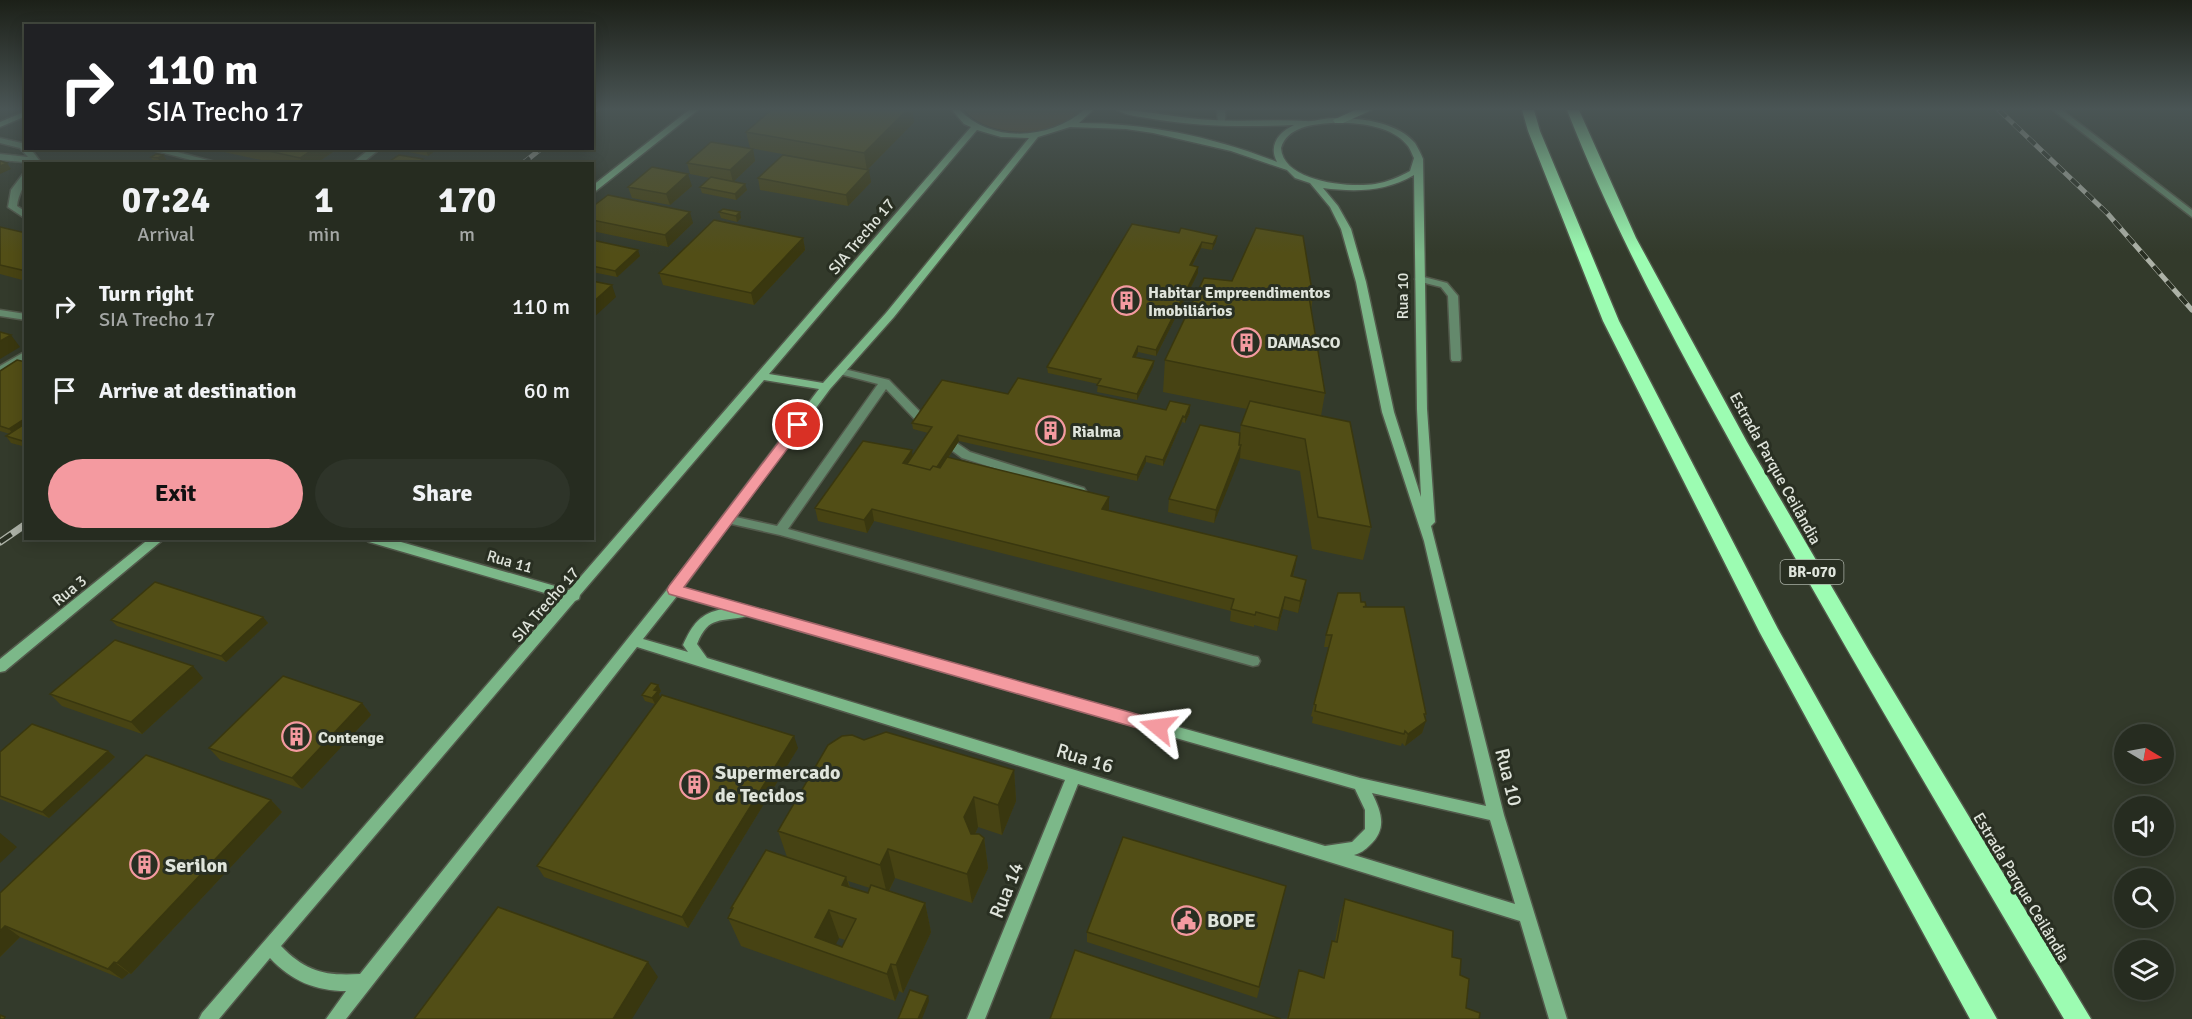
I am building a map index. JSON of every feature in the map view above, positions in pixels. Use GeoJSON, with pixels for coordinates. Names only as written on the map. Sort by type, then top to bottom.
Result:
{"type":"FeatureCollection","features":[{"type":"Feature","properties":{"kind":"highway"},"geometry":{"type":"LineString","coordinates":[[1545,158],[1611,321],[1770,633],[1984,1019]]}},
{"type":"Feature","properties":{"kind":"highway","name":"Estrada Parque Ceilândia"},"geometry":{"type":"LineString","coordinates":[[1594,158],[1625,227],[1661,297],[1808,566],[2078,1019]]}},
{"type":"Feature","properties":{"kind":"street"},"geometry":{"type":"LineString","coordinates":[[594,189],[634,158]]}},
{"type":"Feature","properties":{"kind":"street","name":"SIA Trecho 17"},"geometry":{"type":"LineString","coordinates":[[208,1019],[949,158]]}},
{"type":"Feature","properties":{"kind":"street"},"geometry":{"type":"LineString","coordinates":[[335,1019],[674,590],[826,387],[890,315],[1017,158]]}},
{"type":"Feature","properties":{"kind":"street"},"geometry":{"type":"LineString","coordinates":[[1258,158],[1286,168],[1314,183],[1363,190],[1386,186],[1405,179],[1416,169],[1419,158]]}},
{"type":"Feature","properties":{"kind":"street"},"geometry":{"type":"LineString","coordinates":[[1279,158],[1286,168]]}},
{"type":"Feature","properties":{"kind":"street","name":"Rua 10"},"geometry":{"type":"LineString","coordinates":[[1419,158],[1422,409],[1430,541]]}},
{"type":"Feature","properties":{"kind":"street","name":"Rua 10"},"geometry":{"type":"LineString","coordinates":[[1314,183],[1334,206],[1346,229],[1361,282],[1388,412],[1430,541],[1496,815],[1558,1019]]}},
{"type":"Feature","properties":{"kind":"street"},"geometry":{"type":"LineString","coordinates":[[763,376],[826,387]]}},
{"type":"Feature","properties":{"kind":"street","name":"Rua 3"},"geometry":{"type":"LineString","coordinates":[[0,667],[157,540]]}},
{"type":"Feature","properties":{"kind":"street","name":"Rua 11"},"geometry":{"type":"LineString","coordinates":[[376,540],[574,596]]}},
{"type":"Feature","properties":{"kind":"street"},"geometry":{"type":"LineString","coordinates":[[674,590],[1360,784],[1496,815]]}},
{"type":"Feature","properties":{"kind":"street"},"geometry":{"type":"LineString","coordinates":[[702,662],[690,645],[696,627],[715,614],[753,612]]}},
{"type":"Feature","properties":{"kind":"street","name":"Rua 16"},"geometry":{"type":"LineString","coordinates":[[634,641],[1525,915]]}},
{"type":"Feature","properties":{"kind":"street","name":"Rua 14"},"geometry":{"type":"LineString","coordinates":[[976,1019],[1074,776]]}},
{"type":"Feature","properties":{"kind":"street"},"geometry":{"type":"LineString","coordinates":[[1324,853],[1356,848],[1372,832],[1373,810],[1360,784]]}},
{"type":"Feature","properties":{"kind":"street"},"geometry":{"type":"LineString","coordinates":[[270,946],[286,964],[301,975],[316,981],[339,984],[365,982]]}},
{"type":"Feature","properties":{"kind":"lane"},"geometry":{"type":"LineString","coordinates":[[4,158],[35,162]]}},
{"type":"Feature","properties":{"kind":"lane"},"geometry":{"type":"LineString","coordinates":[[191,158],[210,162]]}},
{"type":"Feature","properties":{"kind":"lane"},"geometry":{"type":"LineString","coordinates":[[2119,158],[2192,214]]}},
{"type":"Feature","properties":{"kind":"lane"},"geometry":{"type":"LineString","coordinates":[[24,179],[13,195],[12,207],[24,215]]}},
{"type":"Feature","properties":{"kind":"lane"},"geometry":{"type":"LineString","coordinates":[[0,197],[13,195]]}},
{"type":"Feature","properties":{"kind":"lane"},"geometry":{"type":"LineString","coordinates":[[1420,279],[1444,285],[1453,296],[1456,359]]}},
{"type":"Feature","properties":{"kind":"lane"},"geometry":{"type":"LineString","coordinates":[[0,313],[24,317]]}},
{"type":"Feature","properties":{"kind":"lane"},"geometry":{"type":"LineString","coordinates":[[0,371],[24,355]]}},
{"type":"Feature","properties":{"kind":"lane"},"geometry":{"type":"LineString","coordinates":[[840,371],[885,382],[924,423],[966,455],[1088,493]]}},
{"type":"Feature","properties":{"kind":"lane"},"geometry":{"type":"LineString","coordinates":[[780,531],[885,382]]}},
{"type":"Feature","properties":{"kind":"lane"},"geometry":{"type":"LineString","coordinates":[[728,519],[780,531],[1253,661]]}},
{"type":"Feature","properties":{"kind":"building"},"geometry":{"type":"Polygon","coordinates":[[[395,158],[423,159],[419,162],[388,162],[395,158]]]}},
{"type":"Feature","properties":{"kind":"building"},"geometry":{"type":"Polygon","coordinates":[[[693,158],[744,158],[730,170],[687,163],[693,158]]]}},
{"type":"Feature","properties":{"kind":"building"},"geometry":{"type":"Polygon","coordinates":[[[780,158],[798,158],[869,170],[846,195],[758,178],[780,158]]]}},
{"type":"Feature","properties":{"kind":"building"},"geometry":{"type":"Polygon","coordinates":[[[652,167],[688,174],[666,194],[628,187],[652,167]]]}},
{"type":"Feature","properties":{"kind":"building"},"geometry":{"type":"Polygon","coordinates":[[[711,177],[745,184],[735,194],[700,187],[711,177]]]}},
{"type":"Feature","properties":{"kind":"building"},"geometry":{"type":"Polygon","coordinates":[[[608,195],[690,212],[665,235],[594,220],[594,206],[608,195]]]}},
{"type":"Feature","properties":{"kind":"building"},"geometry":{"type":"Polygon","coordinates":[[[723,209],[740,212],[736,216],[719,212],[723,209]]]}},
{"type":"Feature","properties":{"kind":"building"},"geometry":{"type":"Polygon","coordinates":[[[714,220],[803,238],[751,293],[659,273],[714,220]]]}},
{"type":"Feature","properties":{"kind":"building","name":"Habitar Empreendimentos Imobiliários"},"geometry":{"type":"Polygon","coordinates":[[[1132,224],[1179,233],[1181,228],[1217,236],[1213,244],[1202,242],[1190,265],[1198,267],[1156,350],[1138,346],[1133,357],[1154,361],[1137,394],[1097,385],[1101,379],[1047,367],[1132,224]]]}},
{"type":"Feature","properties":{"kind":"building"},"geometry":{"type":"Polygon","coordinates":[[[0,227],[24,233],[24,271],[0,265],[0,227]]]}},
{"type":"Feature","properties":{"kind":"building","name":"DAMASCO"},"geometry":{"type":"Polygon","coordinates":[[[1256,228],[1303,236],[1313,297],[1309,297],[1325,393],[1165,360],[1204,278],[1232,281],[1256,228]]]}},
{"type":"Feature","properties":{"kind":"building"},"geometry":{"type":"Polygon","coordinates":[[[594,240],[638,250],[615,271],[594,266],[594,240]]]}},
{"type":"Feature","properties":{"kind":"building"},"geometry":{"type":"Polygon","coordinates":[[[594,281],[612,285],[594,301],[594,281]]]}},
{"type":"Feature","properties":{"kind":"building"},"geometry":{"type":"Polygon","coordinates":[[[0,332],[11,335],[0,341],[0,332]]]}},
{"type":"Feature","properties":{"kind":"building"},"geometry":{"type":"Polygon","coordinates":[[[17,360],[24,362],[24,419],[9,429],[0,426],[0,371],[17,360]]]}},
{"type":"Feature","properties":{"kind":"building","name":"Rialma"},"geometry":{"type":"Polygon","coordinates":[[[1018,378],[1166,410],[1170,401],[1190,405],[1163,460],[1146,456],[1137,475],[958,435],[937,467],[933,466],[930,470],[907,464],[932,427],[912,423],[942,380],[1008,394],[1018,378]]]}},
{"type":"Feature","properties":{"kind":"building"},"geometry":{"type":"Polygon","coordinates":[[[1250,401],[1350,422],[1371,527],[1318,517],[1305,439],[1241,425],[1250,401]]]}},
{"type":"Feature","properties":{"kind":"building"},"geometry":{"type":"Polygon","coordinates":[[[24,424],[24,441],[6,436],[24,424]]]}},
{"type":"Feature","properties":{"kind":"building"},"geometry":{"type":"Polygon","coordinates":[[[1200,425],[1240,433],[1239,445],[1241,445],[1216,510],[1169,499],[1200,425]]]}},
{"type":"Feature","properties":{"kind":"building"},"geometry":{"type":"Polygon","coordinates":[[[863,441],[912,450],[903,463],[930,470],[933,466],[940,468],[947,457],[1109,497],[1102,509],[1297,556],[1291,576],[1306,580],[1300,601],[1285,597],[1279,618],[1256,612],[1255,615],[1231,609],[1234,599],[872,509],[864,520],[815,508],[863,441]]]}},
{"type":"Feature","properties":{"kind":"building"},"geometry":{"type":"Polygon","coordinates":[[[155,582],[263,617],[221,656],[111,620],[155,582]]]}},
{"type":"Feature","properties":{"kind":"building"},"geometry":{"type":"Polygon","coordinates":[[[1338,593],[1360,593],[1361,602],[1365,602],[1366,606],[1363,607],[1404,607],[1426,714],[1424,714],[1426,721],[1408,734],[1405,731],[1404,734],[1315,711],[1316,705],[1314,704],[1332,635],[1326,635],[1338,593]]]}},
{"type":"Feature","properties":{"kind":"building"},"geometry":{"type":"Polygon","coordinates":[[[115,640],[193,666],[131,722],[50,694],[115,640]]]}},
{"type":"Feature","properties":{"kind":"building","name":"Contenge"},"geometry":{"type":"Polygon","coordinates":[[[283,676],[362,703],[292,778],[209,748],[283,676]]]}},
{"type":"Feature","properties":{"kind":"building"},"geometry":{"type":"Polygon","coordinates":[[[651,683],[658,685],[654,690],[658,691],[652,698],[642,695],[651,683]]]}},
{"type":"Feature","properties":{"kind":"building","name":"Supermercado de Tecidos"},"geometry":{"type":"Polygon","coordinates":[[[662,695],[794,736],[682,917],[537,866],[662,695]]]}},
{"type":"Feature","properties":{"kind":"building"},"geometry":{"type":"Polygon","coordinates":[[[32,724],[108,751],[42,812],[0,796],[0,752],[32,724]]]}},
{"type":"Feature","properties":{"kind":"building"},"geometry":{"type":"Polygon","coordinates":[[[886,732],[1014,770],[998,805],[974,797],[964,817],[971,834],[979,834],[984,838],[967,874],[888,849],[880,865],[778,831],[828,745],[842,736],[852,735],[864,740],[886,732]]]}},
{"type":"Feature","properties":{"kind":"building","name":"Serilon"},"geometry":{"type":"Polygon","coordinates":[[[146,755],[271,800],[117,963],[114,962],[108,969],[5,926],[0,931],[0,893],[146,755]]]}},
{"type":"Feature","properties":{"kind":"building","name":"BOPE"},"geometry":{"type":"Polygon","coordinates":[[[1123,837],[1286,886],[1259,987],[1087,932],[1123,837]]]}},
{"type":"Feature","properties":{"kind":"building"},"geometry":{"type":"Polygon","coordinates":[[[766,850],[846,877],[842,885],[868,893],[871,885],[925,903],[896,965],[891,964],[887,974],[728,918],[733,908],[731,908],[766,850]],[[829,910],[815,937],[842,947],[856,919],[829,910]]]}},
{"type":"Feature","properties":{"kind":"building"},"geometry":{"type":"Polygon","coordinates":[[[1345,899],[1453,931],[1452,957],[1461,959],[1460,975],[1469,979],[1466,1008],[1480,1013],[1479,1019],[1288,1019],[1299,970],[1324,978],[1332,941],[1337,942],[1345,899]]]}},
{"type":"Feature","properties":{"kind":"building"},"geometry":{"type":"Polygon","coordinates":[[[498,907],[648,962],[613,1019],[414,1019],[498,907]]]}},
{"type":"Feature","properties":{"kind":"building"},"geometry":{"type":"Polygon","coordinates":[[[1075,950],[1281,1019],[1050,1019],[1075,950]]]}},
{"type":"Feature","properties":{"kind":"building"},"geometry":{"type":"Polygon","coordinates":[[[910,990],[928,996],[918,1019],[898,1019],[910,990]]]}},
{"type":"Feature","properties":{"kind":"railway"},"geometry":{"type":"LineString","coordinates":[[524,162],[530,158]]}},
{"type":"Feature","properties":{"kind":"railway"},"geometry":{"type":"LineString","coordinates":[[2049,158],[2107,213],[2192,310]]}},
{"type":"Feature","properties":{"kind":"railway"},"geometry":{"type":"LineString","coordinates":[[0,542],[24,525]]}},
{"type":"Feature","properties":{"kind":"place","name":"Habitar Empreendimentos Imobiliários"},"geometry":{"type":"Point","coordinates":[1127,301]}},
{"type":"Feature","properties":{"kind":"place","name":"DAMASCO"},"geometry":{"type":"Point","coordinates":[1246,342]}},
{"type":"Feature","properties":{"kind":"place","name":"Rialma"},"geometry":{"type":"Point","coordinates":[1051,431]}},
{"type":"Feature","properties":{"kind":"place","name":"Contenge"},"geometry":{"type":"Point","coordinates":[297,737]}},
{"type":"Feature","properties":{"kind":"place","name":"Supermercado de Tecidos"},"geometry":{"type":"Point","coordinates":[694,784]}},
{"type":"Feature","properties":{"kind":"place","name":"Serilon"},"geometry":{"type":"Point","coordinates":[144,865]}},
{"type":"Feature","properties":{"kind":"place","name":"BOPE"},"geometry":{"type":"Point","coordinates":[1186,920]}},
{"type":"Feature","properties":{"kind":"route"},"geometry":{"type":"LineString","coordinates":[[798,425],[674,590],[1158,727]]}}]}
